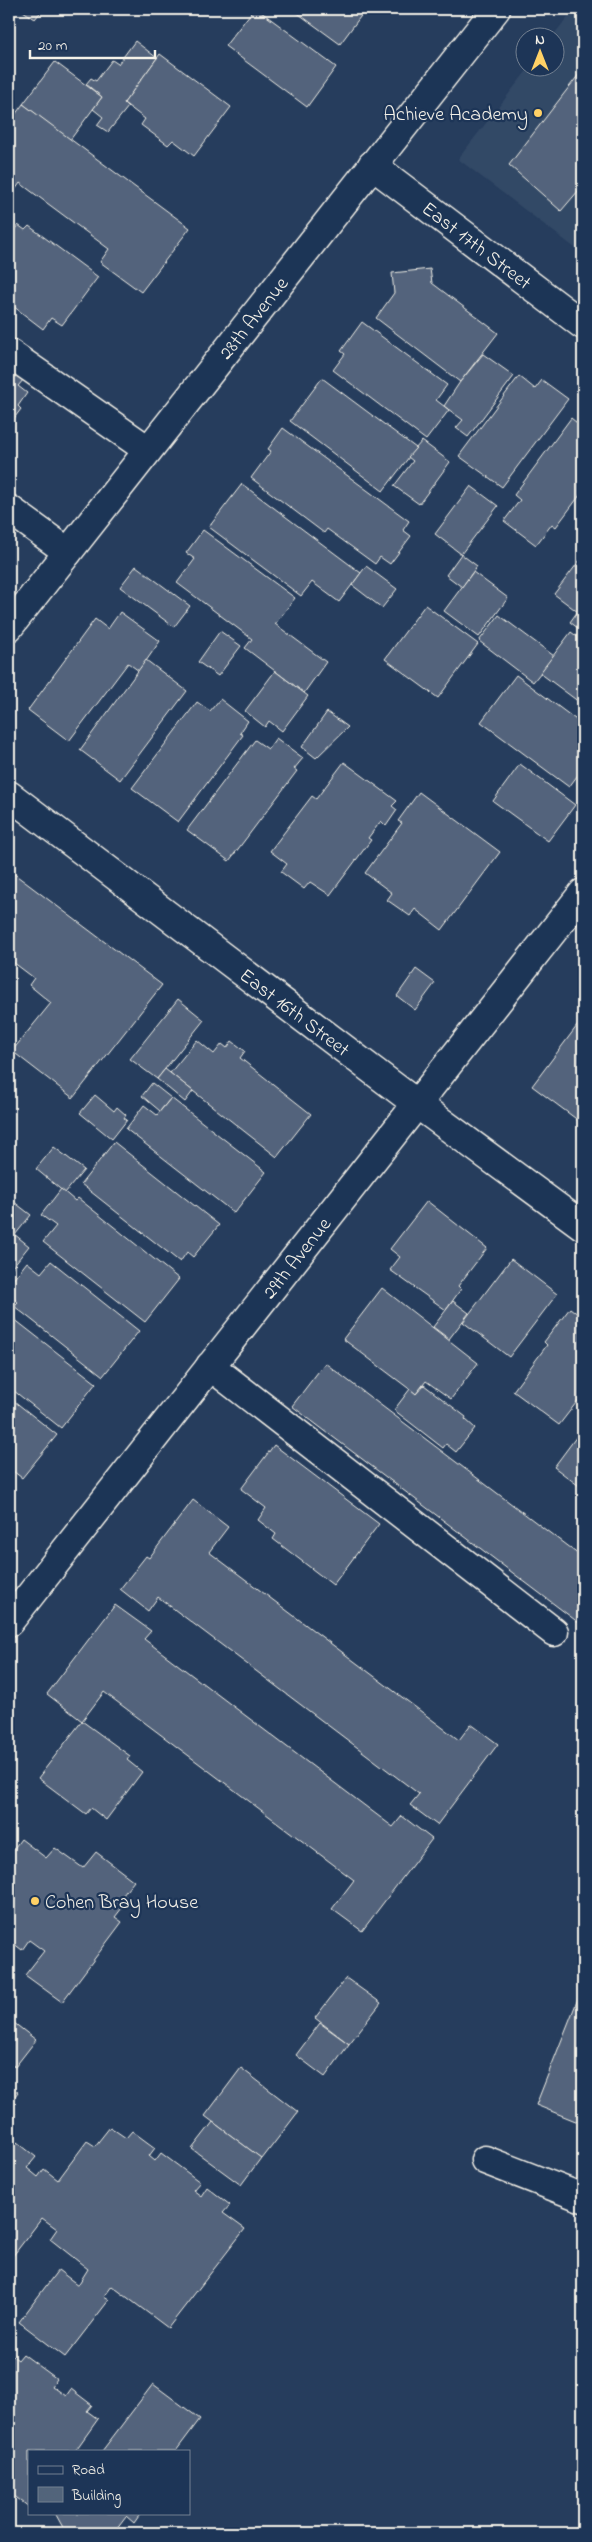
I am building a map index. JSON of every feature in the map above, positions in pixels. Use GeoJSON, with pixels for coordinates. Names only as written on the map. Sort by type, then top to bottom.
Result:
{"type":"FeatureCollection","features":[{"type":"Feature","properties":{"kind":"street","name":"28th Avenue"},"geometry":{"type":"LineString","coordinates":[[9,627],[496,9]]}},
{"type":"Feature","properties":{"kind":"street","name":"East 17th Street"},"geometry":{"type":"LineString","coordinates":[[372,165],[583,325]]}},
{"type":"Feature","properties":{"kind":"street"},"geometry":{"type":"LineString","coordinates":[[9,353],[148,450]]}},
{"type":"Feature","properties":{"kind":"street"},"geometry":{"type":"LineString","coordinates":[[9,509],[68,552]]}},
{"type":"Feature","properties":{"kind":"street","name":"East 16th Street"},"geometry":{"type":"LineString","coordinates":[[9,795],[417,1104],[583,1226]]}},
{"type":"Feature","properties":{"kind":"street","name":"29th Avenue"},"geometry":{"type":"LineString","coordinates":[[9,1622],[583,893]]}},
{"type":"Feature","properties":{"kind":"street"},"geometry":{"type":"LineString","coordinates":[[210,1366],[554,1632]]}},
{"type":"Feature","properties":{"kind":"street"},"geometry":{"type":"LineString","coordinates":[[485,2160],[583,2198]]}},
{"type":"Feature","properties":{"kind":"shaded area","name":"Achieve Academy"},"geometry":{"type":"Polygon","coordinates":[[[574,9],[583,9],[583,254],[458,159],[521,78],[564,78],[564,28],[559,28],[574,9]]]}},
{"type":"Feature","properties":{"kind":"building"},"geometry":{"type":"Polygon","coordinates":[[[20,9],[43,9],[35,19],[20,9]]]}},
{"type":"Feature","properties":{"kind":"building"},"geometry":{"type":"Polygon","coordinates":[[[254,9],[257,9],[336,67],[307,107],[225,46],[254,9]]]}},
{"type":"Feature","properties":{"kind":"building"},"geometry":{"type":"Polygon","coordinates":[[[292,9],[366,9],[340,44],[292,9]]]}},
{"type":"Feature","properties":{"kind":"building"},"geometry":{"type":"Polygon","coordinates":[[[135,41],[157,58],[124,103],[128,107],[108,132],[97,125],[103,117],[93,109],[102,97],[86,84],[91,78],[96,81],[112,60],[118,64],[135,41]]]}},
{"type":"Feature","properties":{"kind":"building"},"geometry":{"type":"Polygon","coordinates":[[[160,54],[231,107],[194,156],[173,140],[168,145],[141,125],[145,119],[124,103],[160,54]]]}},
{"type":"Feature","properties":{"kind":"building"},"geometry":{"type":"Polygon","coordinates":[[[55,62],[102,97],[70,140],[23,104],[55,62]]]}},
{"type":"Feature","properties":{"kind":"building"},"geometry":{"type":"Polygon","coordinates":[[[583,69],[583,193],[579,190],[561,211],[509,165],[583,69]]]}},
{"type":"Feature","properties":{"kind":"building"},"geometry":{"type":"Polygon","coordinates":[[[23,104],[190,228],[141,292],[100,262],[109,249],[20,183],[15,190],[9,185],[9,123],[23,104]]]}},
{"type":"Feature","properties":{"kind":"building"},"geometry":{"type":"Polygon","coordinates":[[[18,225],[25,230],[29,226],[98,277],[62,325],[51,318],[43,329],[9,303],[9,237],[18,225]]]}},
{"type":"Feature","properties":{"kind":"building"},"geometry":{"type":"Polygon","coordinates":[[[430,269],[432,283],[498,333],[460,382],[376,318],[394,293],[392,273],[430,269]]]}},
{"type":"Feature","properties":{"kind":"building"},"geometry":{"type":"Polygon","coordinates":[[[362,322],[447,385],[436,400],[449,410],[426,440],[333,370],[345,354],[341,351],[362,322]]]}},
{"type":"Feature","properties":{"kind":"building"},"geometry":{"type":"Polygon","coordinates":[[[483,354],[514,376],[468,437],[456,428],[463,420],[444,406],[460,382],[483,354]]]}},
{"type":"Feature","properties":{"kind":"building"},"geometry":{"type":"Polygon","coordinates":[[[9,367],[24,379],[18,386],[27,393],[18,406],[21,409],[9,425],[9,367]]]}},
{"type":"Feature","properties":{"kind":"building"},"geometry":{"type":"Polygon","coordinates":[[[519,376],[535,389],[542,380],[568,399],[502,487],[459,456],[519,376]]]}},
{"type":"Feature","properties":{"kind":"building"},"geometry":{"type":"Polygon","coordinates":[[[322,378],[416,448],[383,491],[290,421],[322,378]]]}},
{"type":"Feature","properties":{"kind":"building"},"geometry":{"type":"Polygon","coordinates":[[[571,418],[583,428],[583,491],[556,527],[552,524],[536,545],[504,521],[520,500],[514,495],[571,418]]]}},
{"type":"Feature","properties":{"kind":"building"},"geometry":{"type":"Polygon","coordinates":[[[283,428],[409,521],[403,530],[411,536],[390,564],[380,557],[375,564],[327,529],[324,533],[251,478],[271,451],[268,449],[283,428]]]}},
{"type":"Feature","properties":{"kind":"building"},"geometry":{"type":"Polygon","coordinates":[[[422,441],[450,462],[419,504],[394,486],[413,461],[408,457],[422,441]]]}},
{"type":"Feature","properties":{"kind":"building"},"geometry":{"type":"Polygon","coordinates":[[[242,484],[361,573],[339,602],[312,582],[301,596],[209,527],[242,484]]]}},
{"type":"Feature","properties":{"kind":"building"},"geometry":{"type":"Polygon","coordinates":[[[471,486],[498,506],[461,554],[435,534],[471,486]]]}},
{"type":"Feature","properties":{"kind":"building"},"geometry":{"type":"Polygon","coordinates":[[[203,530],[295,598],[275,624],[326,662],[304,693],[245,648],[252,639],[177,583],[195,559],[186,553],[203,530]]]}},
{"type":"Feature","properties":{"kind":"building"},"geometry":{"type":"Polygon","coordinates":[[[461,554],[477,566],[462,587],[446,575],[461,554]]]}},
{"type":"Feature","properties":{"kind":"building"},"geometry":{"type":"Polygon","coordinates":[[[580,560],[583,562],[583,604],[578,612],[554,594],[580,560]]]}},
{"type":"Feature","properties":{"kind":"building"},"geometry":{"type":"Polygon","coordinates":[[[136,566],[190,606],[174,627],[120,587],[136,566]]]}},
{"type":"Feature","properties":{"kind":"building"},"geometry":{"type":"Polygon","coordinates":[[[366,566],[397,589],[382,608],[352,585],[366,566]]]}},
{"type":"Feature","properties":{"kind":"building"},"geometry":{"type":"Polygon","coordinates":[[[473,572],[508,598],[479,637],[444,611],[473,572]]]}},
{"type":"Feature","properties":{"kind":"building"},"geometry":{"type":"Polygon","coordinates":[[[583,604],[583,632],[570,622],[583,604]]]}},
{"type":"Feature","properties":{"kind":"building"},"geometry":{"type":"Polygon","coordinates":[[[425,605],[478,644],[438,698],[385,659],[425,605]]]}},
{"type":"Feature","properties":{"kind":"building"},"geometry":{"type":"Polygon","coordinates":[[[120,612],[160,641],[139,671],[128,663],[69,741],[28,710],[95,619],[108,629],[120,612]]]}},
{"type":"Feature","properties":{"kind":"building"},"geometry":{"type":"Polygon","coordinates":[[[499,615],[554,656],[533,682],[479,641],[499,615]]]}},
{"type":"Feature","properties":{"kind":"building"},"geometry":{"type":"Polygon","coordinates":[[[220,631],[241,646],[218,676],[198,662],[220,631]]]}},
{"type":"Feature","properties":{"kind":"building"},"geometry":{"type":"Polygon","coordinates":[[[571,632],[583,641],[583,705],[540,673],[571,632]]]}},
{"type":"Feature","properties":{"kind":"building"},"geometry":{"type":"Polygon","coordinates":[[[146,660],[187,691],[120,780],[80,750],[146,660]]]}},
{"type":"Feature","properties":{"kind":"building"},"geometry":{"type":"Polygon","coordinates":[[[275,671],[308,696],[282,731],[269,721],[265,727],[245,711],[275,671]]]}},
{"type":"Feature","properties":{"kind":"building"},"geometry":{"type":"Polygon","coordinates":[[[516,675],[583,725],[583,768],[569,787],[481,722],[516,675]]]}},
{"type":"Feature","properties":{"kind":"building"},"geometry":{"type":"Polygon","coordinates":[[[220,699],[248,721],[240,733],[243,735],[178,822],[132,788],[197,702],[210,711],[220,699]]]}},
{"type":"Feature","properties":{"kind":"building"},"geometry":{"type":"Polygon","coordinates":[[[327,712],[348,727],[316,758],[302,747],[327,712]]]}},
{"type":"Feature","properties":{"kind":"building"},"geometry":{"type":"Polygon","coordinates":[[[276,738],[303,758],[294,769],[297,771],[229,861],[187,830],[255,740],[268,749],[276,738]]]}},
{"type":"Feature","properties":{"kind":"building"},"geometry":{"type":"Polygon","coordinates":[[[344,762],[397,801],[392,806],[397,810],[386,826],[381,821],[368,838],[371,840],[330,895],[310,882],[304,889],[281,872],[287,864],[270,851],[312,796],[316,799],[344,762]]]}},
{"type":"Feature","properties":{"kind":"building"},"geometry":{"type":"Polygon","coordinates":[[[520,764],[575,805],[548,841],[493,801],[520,764]]]}},
{"type":"Feature","properties":{"kind":"building"},"geometry":{"type":"Polygon","coordinates":[[[419,792],[500,852],[442,930],[415,909],[410,916],[387,900],[392,893],[365,873],[402,823],[398,821],[419,792]]]}},
{"type":"Feature","properties":{"kind":"building"},"geometry":{"type":"Polygon","coordinates":[[[9,870],[162,985],[73,1098],[12,1051],[51,1003],[29,985],[34,978],[9,959],[9,870]]]}},
{"type":"Feature","properties":{"kind":"building"},"geometry":{"type":"Polygon","coordinates":[[[416,969],[435,983],[415,1010],[397,996],[416,969]]]}},
{"type":"Feature","properties":{"kind":"building"},"geometry":{"type":"Polygon","coordinates":[[[178,999],[204,1020],[157,1079],[130,1059],[178,999]]]}},
{"type":"Feature","properties":{"kind":"building"},"geometry":{"type":"Polygon","coordinates":[[[583,1018],[583,1124],[532,1086],[583,1018]]]}},
{"type":"Feature","properties":{"kind":"building"},"geometry":{"type":"Polygon","coordinates":[[[197,1040],[214,1054],[222,1044],[227,1048],[232,1041],[245,1051],[240,1058],[311,1114],[277,1157],[170,1073],[197,1040]]]}},
{"type":"Feature","properties":{"kind":"building"},"geometry":{"type":"Polygon","coordinates":[[[165,1069],[193,1091],[185,1102],[157,1079],[165,1069]]]}},
{"type":"Feature","properties":{"kind":"building"},"geometry":{"type":"Polygon","coordinates":[[[152,1083],[171,1098],[160,1111],[142,1096],[152,1083]]]}},
{"type":"Feature","properties":{"kind":"building"},"geometry":{"type":"Polygon","coordinates":[[[95,1095],[114,1111],[117,1107],[126,1115],[124,1118],[127,1120],[112,1139],[80,1113],[95,1095]]]}},
{"type":"Feature","properties":{"kind":"building"},"geometry":{"type":"Polygon","coordinates":[[[171,1098],[266,1172],[234,1213],[126,1129],[144,1105],[157,1115],[171,1098]]]}},
{"type":"Feature","properties":{"kind":"building"},"geometry":{"type":"Polygon","coordinates":[[[114,1142],[219,1225],[193,1257],[187,1252],[180,1262],[81,1184],[114,1142]]]}},
{"type":"Feature","properties":{"kind":"building"},"geometry":{"type":"Polygon","coordinates":[[[54,1147],[84,1170],[65,1193],[36,1169],[54,1147]]]}},
{"type":"Feature","properties":{"kind":"building"},"geometry":{"type":"Polygon","coordinates":[[[61,1189],[75,1201],[78,1198],[179,1279],[145,1322],[43,1242],[56,1226],[41,1215],[61,1189]]]}},
{"type":"Feature","properties":{"kind":"building"},"geometry":{"type":"Polygon","coordinates":[[[9,1198],[31,1215],[15,1235],[9,1230],[9,1198]]]}},
{"type":"Feature","properties":{"kind":"building"},"geometry":{"type":"Polygon","coordinates":[[[427,1201],[487,1248],[458,1286],[461,1289],[446,1310],[390,1270],[400,1257],[390,1249],[427,1201]]]}},
{"type":"Feature","properties":{"kind":"building"},"geometry":{"type":"Polygon","coordinates":[[[9,1230],[29,1246],[9,1271],[9,1230]]]}},
{"type":"Feature","properties":{"kind":"building"},"geometry":{"type":"Polygon","coordinates":[[[511,1259],[557,1294],[509,1357],[463,1322],[511,1259]]]}},
{"type":"Feature","properties":{"kind":"building"},"geometry":{"type":"Polygon","coordinates":[[[51,1261],[139,1331],[103,1376],[14,1306],[18,1302],[9,1295],[9,1285],[27,1262],[41,1273],[51,1261]]]}},
{"type":"Feature","properties":{"kind":"building"},"geometry":{"type":"Polygon","coordinates":[[[382,1288],[478,1363],[451,1399],[426,1381],[416,1394],[343,1339],[382,1288]]]}},
{"type":"Feature","properties":{"kind":"building"},"geometry":{"type":"Polygon","coordinates":[[[453,1301],[469,1313],[449,1339],[433,1327],[453,1301]]]}},
{"type":"Feature","properties":{"kind":"building"},"geometry":{"type":"Polygon","coordinates":[[[570,1308],[583,1318],[583,1394],[559,1425],[513,1391],[547,1345],[544,1342],[570,1308]]]}},
{"type":"Feature","properties":{"kind":"building"},"geometry":{"type":"Polygon","coordinates":[[[9,1315],[96,1383],[61,1428],[9,1387],[9,1315]]]}},
{"type":"Feature","properties":{"kind":"building"},"geometry":{"type":"Polygon","coordinates":[[[325,1363],[583,1558],[583,1626],[292,1406],[325,1363]]]}},
{"type":"Feature","properties":{"kind":"building"},"geometry":{"type":"Polygon","coordinates":[[[424,1385],[466,1417],[465,1419],[475,1428],[456,1452],[446,1444],[443,1448],[394,1410],[410,1389],[416,1394],[424,1385]]]}},
{"type":"Feature","properties":{"kind":"building"},"geometry":{"type":"Polygon","coordinates":[[[9,1397],[57,1435],[22,1478],[9,1468],[9,1397]]]}},
{"type":"Feature","properties":{"kind":"building"},"geometry":{"type":"Polygon","coordinates":[[[583,1428],[583,1489],[554,1467],[583,1428]]]}},
{"type":"Feature","properties":{"kind":"building"},"geometry":{"type":"Polygon","coordinates":[[[274,1445],[379,1524],[333,1585],[273,1539],[276,1534],[258,1520],[266,1508],[241,1489],[274,1445]]]}},
{"type":"Feature","properties":{"kind":"building"},"geometry":{"type":"Polygon","coordinates":[[[193,1500],[228,1527],[209,1552],[459,1740],[471,1724],[498,1744],[437,1825],[410,1805],[419,1794],[158,1597],[148,1611],[120,1589],[146,1556],[149,1558],[193,1500]]]}},
{"type":"Feature","properties":{"kind":"building"},"geometry":{"type":"Polygon","coordinates":[[[115,1605],[151,1631],[144,1639],[393,1827],[402,1816],[432,1839],[362,1931],[332,1909],[354,1880],[104,1692],[82,1721],[47,1694],[115,1605]]]}},
{"type":"Feature","properties":{"kind":"building"},"geometry":{"type":"Polygon","coordinates":[[[82,1721],[130,1756],[127,1760],[142,1772],[106,1820],[91,1808],[86,1814],[38,1778],[82,1721]]]}},
{"type":"Feature","properties":{"kind":"building","name":"Cohen Bray House"},"geometry":{"type":"Polygon","coordinates":[[[21,1839],[46,1858],[55,1848],[83,1868],[96,1852],[134,1881],[123,1895],[129,1899],[115,1917],[122,1922],[62,2002],[25,1975],[44,1951],[29,1940],[22,1950],[9,1940],[9,1855],[21,1839]]]}},
{"type":"Feature","properties":{"kind":"building"},"geometry":{"type":"Polygon","coordinates":[[[346,1978],[381,2003],[349,2044],[315,2018],[346,1978]]]}},
{"type":"Feature","properties":{"kind":"building"},"geometry":{"type":"Polygon","coordinates":[[[583,1986],[583,2124],[536,2105],[583,1986]]]}},
{"type":"Feature","properties":{"kind":"building"},"geometry":{"type":"Polygon","coordinates":[[[9,2019],[36,2040],[15,2067],[9,2062],[9,2019]]]}},
{"type":"Feature","properties":{"kind":"building"},"geometry":{"type":"Polygon","coordinates":[[[320,2023],[349,2044],[325,2077],[296,2055],[320,2023]]]}},
{"type":"Feature","properties":{"kind":"building"},"geometry":{"type":"Polygon","coordinates":[[[241,2068],[298,2112],[262,2159],[205,2116],[241,2068]]]}},
{"type":"Feature","properties":{"kind":"building"},"geometry":{"type":"Polygon","coordinates":[[[9,2086],[18,2092],[9,2104],[9,2086]]]}},
{"type":"Feature","properties":{"kind":"building"},"geometry":{"type":"Polygon","coordinates":[[[213,2122],[261,2158],[241,2185],[192,2149],[213,2122]]]}},
{"type":"Feature","properties":{"kind":"building"},"geometry":{"type":"Polygon","coordinates":[[[110,2127],[126,2138],[132,2131],[155,2148],[149,2156],[155,2161],[161,2153],[200,2182],[193,2190],[201,2196],[207,2187],[230,2205],[223,2213],[245,2229],[168,2328],[112,2286],[104,2297],[109,2300],[65,2357],[19,2322],[58,2270],[78,2285],[88,2269],[50,2239],[57,2229],[42,2218],[9,2261],[9,2152],[17,2142],[36,2157],[27,2168],[38,2177],[44,2169],[58,2180],[87,2141],[95,2146],[110,2127]]]}},
{"type":"Feature","properties":{"kind":"building"},"geometry":{"type":"Polygon","coordinates":[[[9,2353],[18,2360],[23,2354],[57,2379],[52,2386],[66,2396],[71,2389],[92,2405],[87,2411],[98,2419],[76,2450],[28,2450],[28,2506],[9,2492],[9,2353]]]}},
{"type":"Feature","properties":{"kind":"building"},"geometry":{"type":"Polygon","coordinates":[[[153,2384],[200,2419],[177,2450],[103,2450],[153,2384]]]}},
{"type":"Feature","properties":{"kind":"building"},"geometry":{"type":"Polygon","coordinates":[[[56,2514],[140,2514],[134,2523],[126,2516],[113,2533],[66,2533],[56,2514]]]}},
{"type":"Feature","properties":{"kind":"place","name":"Achieve Academy"},"geometry":{"type":"Point","coordinates":[538,113]}},
{"type":"Feature","properties":{"kind":"place","name":"Cohen Bray House"},"geometry":{"type":"Point","coordinates":[35,1901]}}]}
